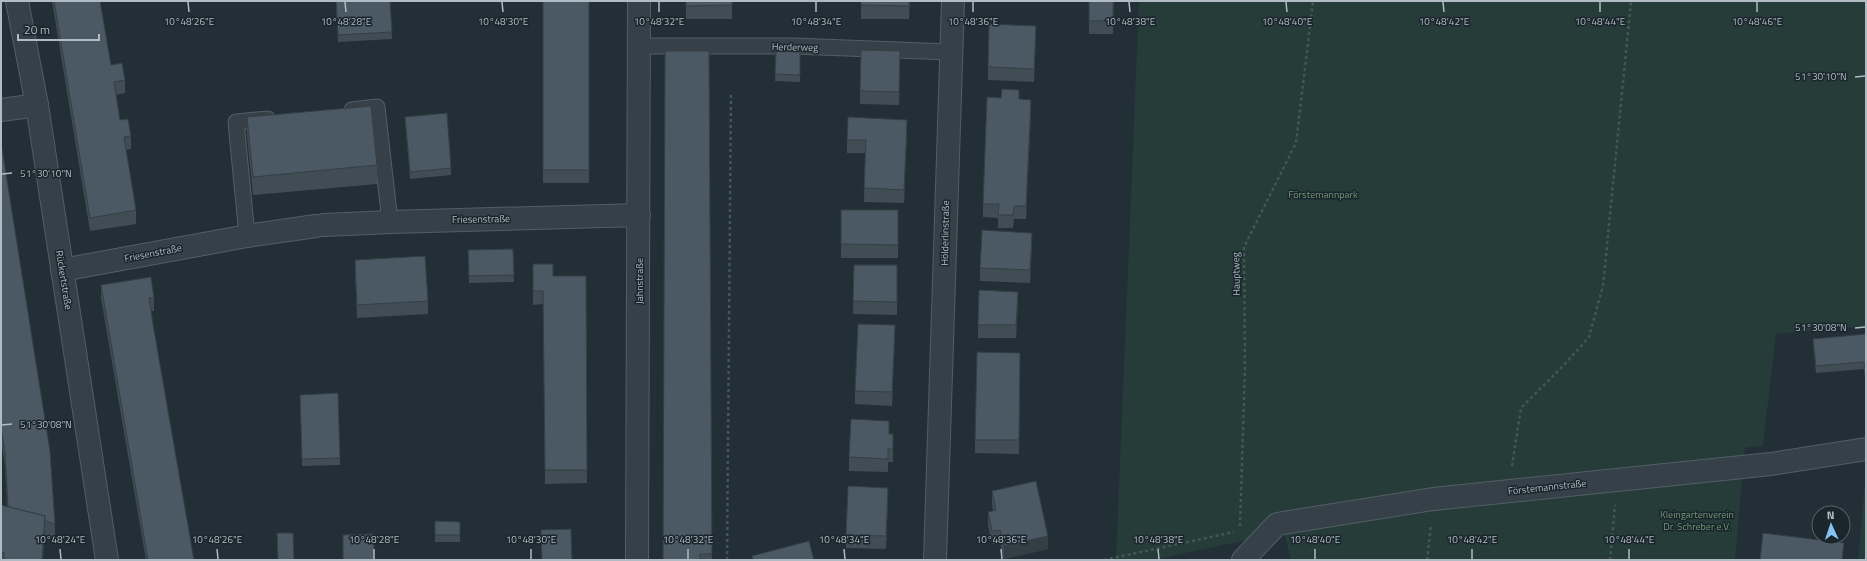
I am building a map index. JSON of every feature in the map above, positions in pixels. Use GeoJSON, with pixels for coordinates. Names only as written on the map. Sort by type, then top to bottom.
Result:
{"type":"FeatureCollection","features":[{"type":"Feature","properties":{"kind":"street","name":"Rückertstraße"},"geometry":{"type":"LineString","coordinates":[[17,1],[37,105],[107,560]]}},
{"type":"Feature","properties":{"kind":"street","name":"Jahnstraße"},"geometry":{"type":"LineString","coordinates":[[637,560],[639,1]]}},
{"type":"Feature","properties":{"kind":"street","name":"Hölderlinstraße"},"geometry":{"type":"LineString","coordinates":[[936,560],[950,52],[953,1]]}},
{"type":"Feature","properties":{"kind":"street"},"geometry":{"type":"LineString","coordinates":[[1,110],[37,105]]}},
{"type":"Feature","properties":{"kind":"street","name":"Friesenstraße"},"geometry":{"type":"LineString","coordinates":[[62,270],[247,236],[320,226],[390,222],[639,215]]}},
{"type":"Feature","properties":{"kind":"street","name":"Förstemannstraße"},"geometry":{"type":"LineString","coordinates":[[1243,560],[1277,524],[1433,499],[1771,464],[1866,449]]}},
{"type":"Feature","properties":{"kind":"lane","name":"Herderweg"},"geometry":{"type":"LineString","coordinates":[[639,46],[794,46],[950,52]]}},
{"type":"Feature","properties":{"kind":"lane"},"geometry":{"type":"LineString","coordinates":[[338,111],[377,107],[390,222]]}},
{"type":"Feature","properties":{"kind":"lane"},"geometry":{"type":"LineString","coordinates":[[247,236],[236,122],[283,117]]}},
{"type":"Feature","properties":{"kind":"path","name":"Hauptweg"},"geometry":{"type":"LineString","coordinates":[[1104,560],[1240,530],[1246,367],[1244,247],[1296,143],[1313,1]]}},
{"type":"Feature","properties":{"kind":"path"},"geometry":{"type":"LineString","coordinates":[[1508,492],[1521,408],[1564,365],[1589,337],[1603,286],[1631,1]]}},
{"type":"Feature","properties":{"kind":"path"},"geometry":{"type":"LineString","coordinates":[[727,560],[731,95]]}},
{"type":"Feature","properties":{"kind":"path"},"geometry":{"type":"LineString","coordinates":[[1610,560],[1618,479]]}},
{"type":"Feature","properties":{"kind":"path"},"geometry":{"type":"LineString","coordinates":[[1427,560],[1433,499]]}},
{"type":"Feature","properties":{"kind":"green space"},"geometry":{"type":"Polygon","coordinates":[[[1139,1],[1866,1],[1866,326],[1776,334],[1763,445],[1745,448],[1735,560],[1291,560],[1284,532],[1153,560],[1116,560],[1139,1]]]}},
{"type":"Feature","properties":{"kind":"green space"},"geometry":{"type":"Polygon","coordinates":[[[1866,470],[1866,560],[1858,560],[1866,470]]]}},
{"type":"Feature","properties":{"kind":"building"},"geometry":{"type":"Polygon","coordinates":[[[54,1],[100,1],[111,65],[122,63],[125,80],[114,82],[120,120],[128,119],[131,136],[124,137],[136,210],[90,218],[54,1]]]}},
{"type":"Feature","properties":{"kind":"building"},"geometry":{"type":"Polygon","coordinates":[[[336,1],[390,1],[392,32],[338,35],[336,1]]]}},
{"type":"Feature","properties":{"kind":"building"},"geometry":{"type":"Polygon","coordinates":[[[543,1],[589,1],[589,170],[543,170],[543,1]]]}},
{"type":"Feature","properties":{"kind":"building"},"geometry":{"type":"Polygon","coordinates":[[[686,1],[732,1],[732,5],[686,6],[686,1]]]}},
{"type":"Feature","properties":{"kind":"building"},"geometry":{"type":"Polygon","coordinates":[[[861,1],[909,1],[909,6],[861,5],[861,1]]]}},
{"type":"Feature","properties":{"kind":"building"},"geometry":{"type":"Polygon","coordinates":[[[1089,1],[1113,1],[1113,21],[1089,21],[1089,1]]]}},
{"type":"Feature","properties":{"kind":"building"},"geometry":{"type":"Polygon","coordinates":[[[989,24],[1036,26],[1034,69],[988,67],[989,24]]]}},
{"type":"Feature","properties":{"kind":"building"},"geometry":{"type":"Polygon","coordinates":[[[861,50],[900,51],[899,92],[860,91],[861,50]]]}},
{"type":"Feature","properties":{"kind":"building"},"geometry":{"type":"Polygon","coordinates":[[[665,51],[709,51],[712,554],[700,554],[700,560],[663,560],[665,51]]]}},
{"type":"Feature","properties":{"kind":"building"},"geometry":{"type":"Polygon","coordinates":[[[776,51],[800,52],[800,75],[775,74],[776,51]]]}},
{"type":"Feature","properties":{"kind":"building"},"geometry":{"type":"Polygon","coordinates":[[[1002,89],[1019,90],[1019,99],[1031,100],[1026,206],[1014,206],[1013,215],[998,215],[999,204],[983,204],[987,97],[1001,98],[1002,89]]]}},
{"type":"Feature","properties":{"kind":"building"},"geometry":{"type":"Polygon","coordinates":[[[371,106],[377,165],[253,177],[247,117],[371,106]]]}},
{"type":"Feature","properties":{"kind":"building"},"geometry":{"type":"Polygon","coordinates":[[[447,113],[451,168],[410,172],[405,117],[447,113]]]}},
{"type":"Feature","properties":{"kind":"building"},"geometry":{"type":"Polygon","coordinates":[[[848,117],[907,120],[904,190],[864,188],[866,140],[847,140],[848,117]]]}},
{"type":"Feature","properties":{"kind":"building"},"geometry":{"type":"Polygon","coordinates":[[[1,142],[50,451],[55,524],[45,521],[45,516],[8,507],[5,452],[1,427],[1,142]]]}},
{"type":"Feature","properties":{"kind":"building"},"geometry":{"type":"Polygon","coordinates":[[[841,210],[898,210],[898,245],[841,244],[841,210]]]}},
{"type":"Feature","properties":{"kind":"building"},"geometry":{"type":"Polygon","coordinates":[[[982,230],[1032,233],[1030,270],[980,268],[982,230]]]}},
{"type":"Feature","properties":{"kind":"building"},"geometry":{"type":"Polygon","coordinates":[[[513,249],[514,275],[469,276],[468,250],[513,249]]]}},
{"type":"Feature","properties":{"kind":"building"},"geometry":{"type":"Polygon","coordinates":[[[425,256],[428,301],[357,305],[355,260],[425,256]]]}},
{"type":"Feature","properties":{"kind":"building"},"geometry":{"type":"Polygon","coordinates":[[[533,264],[553,264],[553,276],[586,276],[587,470],[545,470],[543,291],[533,291],[533,264]]]}},
{"type":"Feature","properties":{"kind":"building"},"geometry":{"type":"Polygon","coordinates":[[[854,265],[897,265],[897,302],[853,301],[854,265]]]}},
{"type":"Feature","properties":{"kind":"building"},"geometry":{"type":"Polygon","coordinates":[[[151,277],[154,298],[149,298],[194,560],[148,560],[101,285],[151,277]]]}},
{"type":"Feature","properties":{"kind":"building"},"geometry":{"type":"Polygon","coordinates":[[[979,290],[1018,292],[1016,325],[978,325],[979,290]]]}},
{"type":"Feature","properties":{"kind":"building"},"geometry":{"type":"Polygon","coordinates":[[[858,324],[895,325],[892,392],[855,391],[858,324]]]}},
{"type":"Feature","properties":{"kind":"building"},"geometry":{"type":"Polygon","coordinates":[[[1866,334],[1866,370],[1864,362],[1816,366],[1813,339],[1866,334]]]}},
{"type":"Feature","properties":{"kind":"building"},"geometry":{"type":"Polygon","coordinates":[[[977,352],[1020,353],[1019,440],[975,440],[977,352]]]}},
{"type":"Feature","properties":{"kind":"building"},"geometry":{"type":"Polygon","coordinates":[[[338,393],[340,458],[302,459],[300,395],[338,393]]]}},
{"type":"Feature","properties":{"kind":"building"},"geometry":{"type":"Polygon","coordinates":[[[851,419],[889,421],[889,434],[893,434],[893,449],[888,449],[888,459],[849,457],[851,419]]]}},
{"type":"Feature","properties":{"kind":"building"},"geometry":{"type":"Polygon","coordinates":[[[1036,481],[1048,536],[1004,546],[1000,530],[992,531],[988,512],[996,510],[992,491],[1036,481]]]}},
{"type":"Feature","properties":{"kind":"building"},"geometry":{"type":"Polygon","coordinates":[[[848,486],[888,488],[886,536],[846,535],[848,486]]]}},
{"type":"Feature","properties":{"kind":"building"},"geometry":{"type":"Polygon","coordinates":[[[1,505],[45,516],[42,560],[4,560],[4,553],[1,552],[1,505]]]}},
{"type":"Feature","properties":{"kind":"building"},"geometry":{"type":"Polygon","coordinates":[[[435,521],[460,522],[460,535],[435,535],[435,521]]]}},
{"type":"Feature","properties":{"kind":"building"},"geometry":{"type":"Polygon","coordinates":[[[571,529],[572,560],[542,560],[541,530],[571,529]]]}},
{"type":"Feature","properties":{"kind":"building"},"geometry":{"type":"Polygon","coordinates":[[[277,533],[293,533],[294,560],[278,560],[277,533]]]}},
{"type":"Feature","properties":{"kind":"building"},"geometry":{"type":"Polygon","coordinates":[[[1763,533],[1811,539],[1811,545],[1844,545],[1842,560],[1760,560],[1763,533]]]}},
{"type":"Feature","properties":{"kind":"building"},"geometry":{"type":"Polygon","coordinates":[[[374,534],[374,560],[343,560],[343,535],[374,534]]]}},
{"type":"Feature","properties":{"kind":"building"},"geometry":{"type":"Polygon","coordinates":[[[809,541],[814,560],[753,560],[752,556],[809,541]]]}},
{"type":"Feature","properties":{"kind":"park label","name":"Förstemannpark"},"geometry":{"type":"Point","coordinates":[1323,194]}},
{"type":"Feature","properties":{"kind":"park label","name":"Kleingartenverein Dr. Schreber e.V."},"geometry":{"type":"Point","coordinates":[1697,520]}}]}
